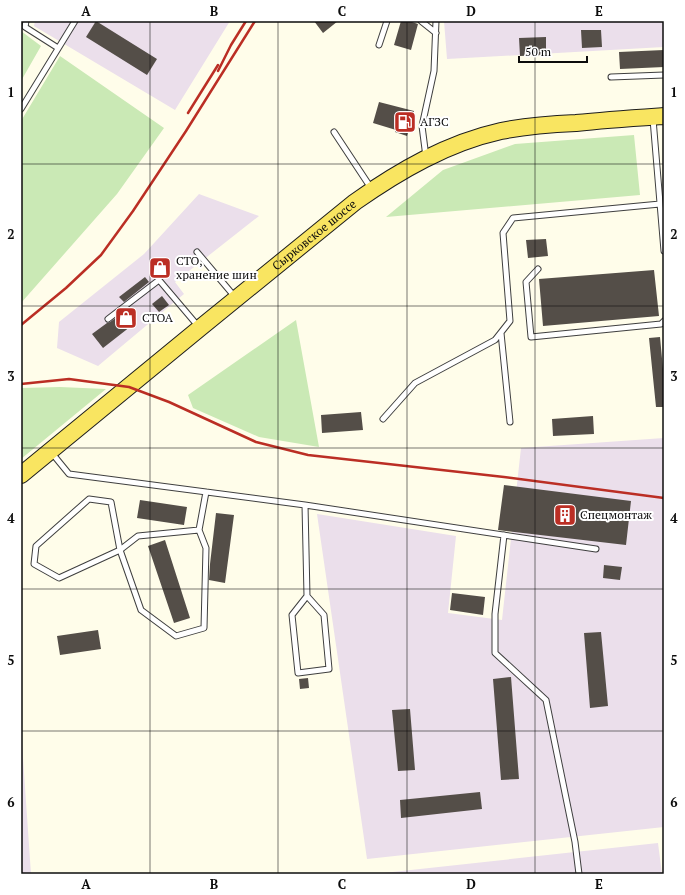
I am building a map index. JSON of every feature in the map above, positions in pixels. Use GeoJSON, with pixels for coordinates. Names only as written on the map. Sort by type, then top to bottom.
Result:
{"type":"FeatureCollection","features":[{"type":"Feature","properties":{"kind":"main road","name":"Сырковское шоссе"},"geometry":{"type":"LineString","coordinates":[[21,476],[236,298],[355,202],[426,158],[458,144],[501,131],[529,126],[658,117]]}},
{"type":"Feature","properties":{"kind":"lane"},"geometry":{"type":"LineString","coordinates":[[26,21],[25,27],[58,48]]}},
{"type":"Feature","properties":{"kind":"lane"},"geometry":{"type":"LineString","coordinates":[[21,109],[75,21]]}},
{"type":"Feature","properties":{"kind":"lane"},"geometry":{"type":"LineString","coordinates":[[379,45],[388,21]]}},
{"type":"Feature","properties":{"kind":"lane"},"geometry":{"type":"LineString","coordinates":[[421,21],[436,33]]}},
{"type":"Feature","properties":{"kind":"lane"},"geometry":{"type":"LineString","coordinates":[[426,158],[422,126],[434,71],[436,21]]}},
{"type":"Feature","properties":{"kind":"lane"},"geometry":{"type":"LineString","coordinates":[[612,77],[664,75]]}},
{"type":"Feature","properties":{"kind":"lane"},"geometry":{"type":"LineString","coordinates":[[658,117],[660,204],[664,251]]}},
{"type":"Feature","properties":{"kind":"lane"},"geometry":{"type":"LineString","coordinates":[[334,132],[373,190]]}},
{"type":"Feature","properties":{"kind":"lane"},"geometry":{"type":"LineString","coordinates":[[383,419],[415,383],[495,340],[510,321],[503,233],[513,218],[660,204]]}},
{"type":"Feature","properties":{"kind":"lane"},"geometry":{"type":"LineString","coordinates":[[197,252],[236,298]]}},
{"type":"Feature","properties":{"kind":"lane"},"geometry":{"type":"LineString","coordinates":[[538,269],[526,282],[531,337],[661,324],[664,321]]}},
{"type":"Feature","properties":{"kind":"lane"},"geometry":{"type":"LineString","coordinates":[[108,320],[159,280],[200,328]]}},
{"type":"Feature","properties":{"kind":"lane"},"geometry":{"type":"LineString","coordinates":[[501,333],[510,422]]}},
{"type":"Feature","properties":{"kind":"lane"},"geometry":{"type":"LineString","coordinates":[[50,452],[69,474],[305,505],[596,549]]}},
{"type":"Feature","properties":{"kind":"lane"},"geometry":{"type":"LineString","coordinates":[[199,530],[138,536],[120,550],[59,578],[34,564],[36,546],[89,499],[111,502],[120,550],[141,610],[176,636],[204,628],[206,548],[199,530],[206,492]]}},
{"type":"Feature","properties":{"kind":"lane"},"geometry":{"type":"LineString","coordinates":[[305,505],[307,596],[324,615],[329,669],[298,672],[292,614],[307,596]]}},
{"type":"Feature","properties":{"kind":"lane"},"geometry":{"type":"LineString","coordinates":[[504,535],[495,614],[495,653],[546,700],[579,874]]}},
{"type":"Feature","properties":{"kind":"shaded area"},"geometry":{"type":"Polygon","coordinates":[[[35,21],[230,21],[175,110],[34,26],[35,21]]]}},
{"type":"Feature","properties":{"kind":"shaded area"},"geometry":{"type":"Polygon","coordinates":[[[444,21],[664,21],[664,47],[447,59],[444,21]]]}},
{"type":"Feature","properties":{"kind":"shaded area","name":"СТО, хранение шин"},"geometry":{"type":"Polygon","coordinates":[[[199,194],[259,216],[175,282],[184,294],[98,366],[57,348],[59,322],[144,254],[199,194]]]}},
{"type":"Feature","properties":{"kind":"shaded area"},"geometry":{"type":"Polygon","coordinates":[[[664,438],[664,827],[367,859],[317,514],[456,536],[448,613],[502,620],[521,448],[664,438]]]}},
{"type":"Feature","properties":{"kind":"shaded area"},"geometry":{"type":"Polygon","coordinates":[[[21,729],[31,874],[21,874],[21,729]]]}},
{"type":"Feature","properties":{"kind":"shaded area"},"geometry":{"type":"Polygon","coordinates":[[[658,843],[662,874],[374,874],[658,843]]]}},
{"type":"Feature","properties":{"kind":"green space"},"geometry":{"type":"Polygon","coordinates":[[[21,31],[41,46],[21,81],[21,31]]]}},
{"type":"Feature","properties":{"kind":"green space"},"geometry":{"type":"Polygon","coordinates":[[[60,56],[164,128],[117,194],[21,303],[21,121],[60,56]]]}},
{"type":"Feature","properties":{"kind":"green space"},"geometry":{"type":"Polygon","coordinates":[[[634,135],[640,195],[386,217],[443,170],[515,144],[634,135]]]}},
{"type":"Feature","properties":{"kind":"green space"},"geometry":{"type":"Polygon","coordinates":[[[296,320],[319,447],[259,437],[193,408],[188,395],[296,320]]]}},
{"type":"Feature","properties":{"kind":"green space"},"geometry":{"type":"Polygon","coordinates":[[[60,387],[106,389],[21,459],[21,388],[60,387]]]}},
{"type":"Feature","properties":{"kind":"building"},"geometry":{"type":"Polygon","coordinates":[[[96,21],[157,59],[147,75],[86,37],[96,21]]]}},
{"type":"Feature","properties":{"kind":"building"},"geometry":{"type":"Polygon","coordinates":[[[314,21],[338,21],[323,33],[314,21]]]}},
{"type":"Feature","properties":{"kind":"building"},"geometry":{"type":"Polygon","coordinates":[[[401,21],[409,21],[418,24],[411,50],[394,45],[401,21]]]}},
{"type":"Feature","properties":{"kind":"building"},"geometry":{"type":"Polygon","coordinates":[[[581,30],[601,30],[602,47],[582,48],[581,30]]]}},
{"type":"Feature","properties":{"kind":"building"},"geometry":{"type":"Polygon","coordinates":[[[546,37],[546,55],[520,56],[519,38],[546,37]]]}},
{"type":"Feature","properties":{"kind":"building"},"geometry":{"type":"Polygon","coordinates":[[[664,50],[664,67],[620,69],[619,52],[664,50]]]}},
{"type":"Feature","properties":{"kind":"building"},"geometry":{"type":"Polygon","coordinates":[[[379,102],[414,111],[407,136],[395,132],[396,130],[373,123],[379,102]]]}},
{"type":"Feature","properties":{"kind":"building"},"geometry":{"type":"Polygon","coordinates":[[[546,239],[548,256],[528,258],[526,240],[546,239]]]}},
{"type":"Feature","properties":{"kind":"building"},"geometry":{"type":"Polygon","coordinates":[[[654,270],[659,316],[543,326],[539,279],[654,270]]]}},
{"type":"Feature","properties":{"kind":"building"},"geometry":{"type":"Polygon","coordinates":[[[145,277],[149,282],[124,302],[119,297],[145,277]]]}},
{"type":"Feature","properties":{"kind":"building"},"geometry":{"type":"Polygon","coordinates":[[[162,296],[169,305],[159,312],[152,304],[162,296]]]}},
{"type":"Feature","properties":{"kind":"building"},"geometry":{"type":"Polygon","coordinates":[[[125,311],[135,323],[103,348],[92,334],[125,311]]]}},
{"type":"Feature","properties":{"kind":"building"},"geometry":{"type":"Polygon","coordinates":[[[660,337],[664,380],[664,407],[656,407],[649,338],[660,337]]]}},
{"type":"Feature","properties":{"kind":"building"},"geometry":{"type":"Polygon","coordinates":[[[361,412],[363,430],[322,433],[321,415],[361,412]]]}},
{"type":"Feature","properties":{"kind":"building"},"geometry":{"type":"Polygon","coordinates":[[[593,416],[594,434],[553,436],[552,419],[593,416]]]}},
{"type":"Feature","properties":{"kind":"building","name":"Спецмонтаж"},"geometry":{"type":"Polygon","coordinates":[[[504,485],[631,501],[626,545],[498,530],[504,485]]]}},
{"type":"Feature","properties":{"kind":"building"},"geometry":{"type":"Polygon","coordinates":[[[140,500],[187,507],[184,525],[137,518],[140,500]]]}},
{"type":"Feature","properties":{"kind":"building"},"geometry":{"type":"Polygon","coordinates":[[[216,513],[234,515],[225,583],[209,580],[216,513]]]}},
{"type":"Feature","properties":{"kind":"building"},"geometry":{"type":"Polygon","coordinates":[[[165,540],[190,618],[174,623],[148,546],[165,540]]]}},
{"type":"Feature","properties":{"kind":"building"},"geometry":{"type":"Polygon","coordinates":[[[604,565],[622,567],[620,580],[603,578],[604,565]]]}},
{"type":"Feature","properties":{"kind":"building"},"geometry":{"type":"Polygon","coordinates":[[[452,593],[485,597],[483,615],[450,610],[452,593]]]}},
{"type":"Feature","properties":{"kind":"building"},"geometry":{"type":"Polygon","coordinates":[[[98,630],[101,649],[60,655],[57,636],[98,630]]]}},
{"type":"Feature","properties":{"kind":"building"},"geometry":{"type":"Polygon","coordinates":[[[601,632],[608,706],[590,708],[584,633],[601,632]]]}},
{"type":"Feature","properties":{"kind":"building"},"geometry":{"type":"Polygon","coordinates":[[[511,677],[519,779],[501,780],[493,679],[511,677]]]}},
{"type":"Feature","properties":{"kind":"building"},"geometry":{"type":"Polygon","coordinates":[[[308,678],[309,688],[300,689],[299,679],[308,678]]]}},
{"type":"Feature","properties":{"kind":"building"},"geometry":{"type":"Polygon","coordinates":[[[410,709],[415,770],[398,771],[392,710],[410,709]]]}},
{"type":"Feature","properties":{"kind":"building"},"geometry":{"type":"Polygon","coordinates":[[[480,792],[482,809],[401,818],[400,800],[480,792]]]}},
{"type":"Feature","properties":{"kind":"railway"},"geometry":{"type":"LineString","coordinates":[[218,71],[231,45],[246,21]]}},
{"type":"Feature","properties":{"kind":"railway"},"geometry":{"type":"LineString","coordinates":[[21,325],[66,288],[101,255],[133,211],[186,131],[255,21]]}},
{"type":"Feature","properties":{"kind":"railway"},"geometry":{"type":"LineString","coordinates":[[188,113],[218,65]]}},
{"type":"Feature","properties":{"kind":"railway"},"geometry":{"type":"LineString","coordinates":[[21,384],[69,379],[129,387],[169,402],[256,442],[308,455],[504,477],[664,498]]}},
{"type":"Feature","properties":{"kind":"place","name":"АГЗС"},"geometry":{"type":"Point","coordinates":[405,122]}},
{"type":"Feature","properties":{"kind":"place","name":"СТО, хранение шин"},"geometry":{"type":"Point","coordinates":[160,268]}},
{"type":"Feature","properties":{"kind":"place","name":"СТОА"},"geometry":{"type":"Point","coordinates":[126,318]}},
{"type":"Feature","properties":{"kind":"place","name":"Спецмонтаж"},"geometry":{"type":"Point","coordinates":[565,515]}}]}
